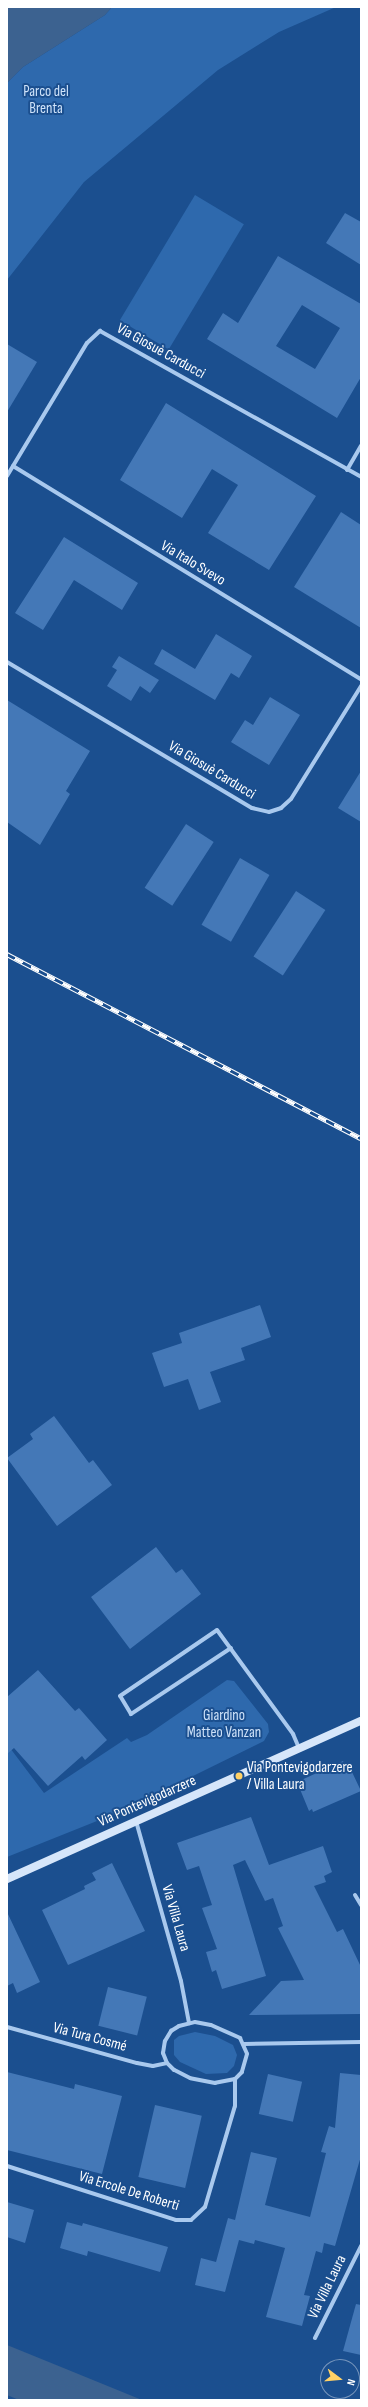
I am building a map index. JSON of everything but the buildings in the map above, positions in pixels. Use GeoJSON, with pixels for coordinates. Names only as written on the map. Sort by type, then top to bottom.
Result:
{"type":"FeatureCollection","features":[{"type":"Feature","properties":{"kind":"main road","name":"Via Pontevigodarzere"},"geometry":{"type":"LineString","coordinates":[[7,1878],[361,1721]]}},
{"type":"Feature","properties":{"kind":"street","name":"Via Giosuè Carducci"},"geometry":{"type":"LineString","coordinates":[[7,476],[87,343],[100,331],[125,343],[361,477]]}},
{"type":"Feature","properties":{"kind":"street"},"geometry":{"type":"LineString","coordinates":[[347,470],[361,446]]}},
{"type":"Feature","properties":{"kind":"street","name":"Via Italo Svevo"},"geometry":{"type":"LineString","coordinates":[[13,466],[361,680]]}},
{"type":"Feature","properties":{"kind":"street","name":"Via Giosuè Carducci"},"geometry":{"type":"LineString","coordinates":[[7,662],[252,808],[268,812],[282,808],[291,799],[361,686]]}},
{"type":"Feature","properties":{"kind":"street"},"geometry":{"type":"LineString","coordinates":[[230,1648],[131,1714],[120,1696],[217,1630],[293,1734],[299,1748]]}},
{"type":"Feature","properties":{"kind":"street","name":"Via Villa Laura"},"geometry":{"type":"LineString","coordinates":[[136,1822],[181,1981],[188,2023]]}},
{"type":"Feature","properties":{"kind":"street"},"geometry":{"type":"LineString","coordinates":[[355,1896],[361,1905]]}},
{"type":"Feature","properties":{"kind":"street"},"geometry":{"type":"LineString","coordinates":[[188,2023],[211,2025],[229,2031],[244,2044],[247,2054],[245,2063],[235,2079],[215,2083],[190,2078],[174,2070],[167,2063],[163,2053],[165,2041],[171,2031],[188,2023]]}},
{"type":"Feature","properties":{"kind":"street","name":"Via Tura Cosmé"},"geometry":{"type":"LineString","coordinates":[[7,2027],[137,2063],[158,2066],[167,2063]]}},
{"type":"Feature","properties":{"kind":"street"},"geometry":{"type":"LineString","coordinates":[[244,2044],[361,2042]]}},
{"type":"Feature","properties":{"kind":"street","name":"Via Ercole De Roberti"},"geometry":{"type":"LineString","coordinates":[[7,2166],[176,2220],[191,2220],[205,2207],[235,2106],[235,2079]]}},
{"type":"Feature","properties":{"kind":"street","name":"Via Villa Laura"},"geometry":{"type":"LineString","coordinates":[[315,2338],[361,2246]]}},
{"type":"Feature","properties":{"kind":"green space","name":"Parco del Brenta"},"geometry":{"type":"Polygon","coordinates":[[[112,7],[336,7],[279,32],[218,70],[84,182],[7,280],[7,83],[23,67],[105,15],[112,7]]]}},
{"type":"Feature","properties":{"kind":"green space"},"geometry":{"type":"Polygon","coordinates":[[[195,195],[244,224],[169,350],[120,320],[195,195]]]}},
{"type":"Feature","properties":{"kind":"green space","name":"Giardino Matteo Vanzan"},"geometry":{"type":"Polygon","coordinates":[[[227,1680],[234,1681],[268,1724],[269,1732],[264,1741],[122,1811],[7,1857],[7,1744],[44,1793],[127,1738],[131,1742],[147,1735],[227,1680]]]}},
{"type":"Feature","properties":{"kind":"green space"},"geometry":{"type":"Polygon","coordinates":[[[195,2032],[215,2036],[233,2045],[237,2055],[234,2066],[227,2073],[206,2074],[180,2062],[174,2055],[174,2040],[179,2036],[195,2032]]]}},
{"type":"Feature","properties":{"kind":"shaded area"},"geometry":{"type":"Polygon","coordinates":[[[7,7],[112,7],[105,15],[23,67],[7,83],[7,7]]]}},
{"type":"Feature","properties":{"kind":"shaded area"},"geometry":{"type":"Polygon","coordinates":[[[7,2345],[142,2400],[19,2400],[7,2395],[7,2345]]]}},
{"type":"Feature","properties":{"kind":"railway"},"geometry":{"type":"LineString","coordinates":[[7,954],[361,1138]]}},
{"type":"Feature","properties":{"kind":"place","name":"Via Pontevigodarzere / Villa Laura"},"geometry":{"type":"Point","coordinates":[239,1776]}}]}
